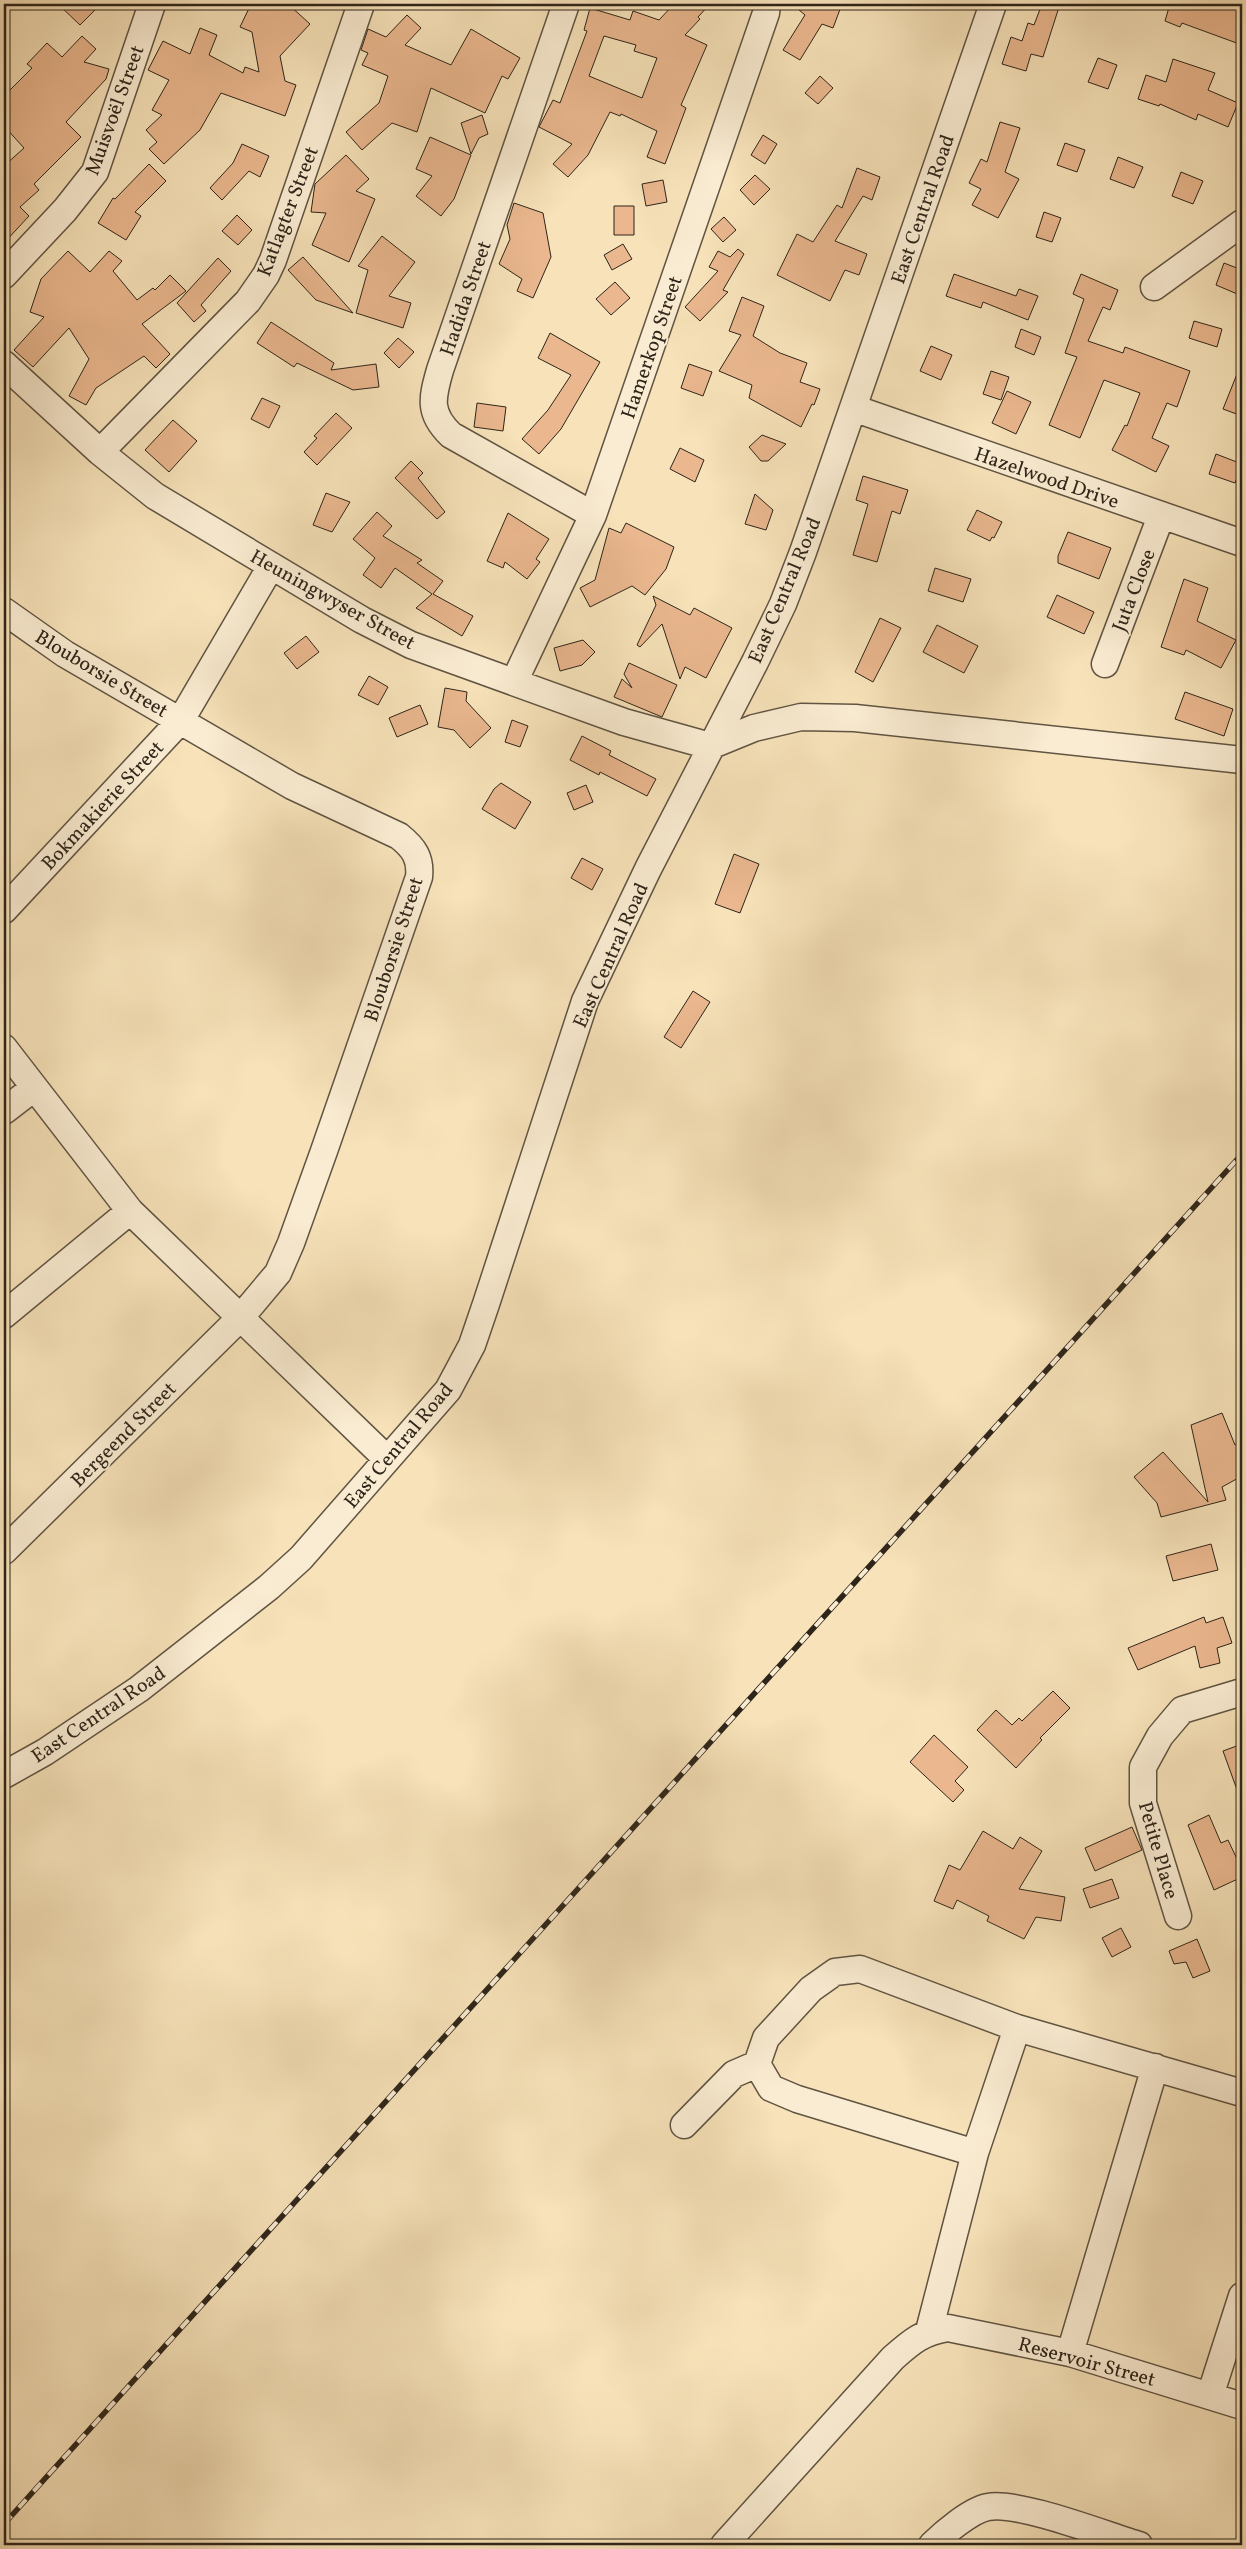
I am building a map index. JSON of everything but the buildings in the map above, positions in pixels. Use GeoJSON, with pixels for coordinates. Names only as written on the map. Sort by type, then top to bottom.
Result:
{"type":"FeatureCollection","features":[{"type":"Feature","properties":{"kind":"street","name":"Muisvoël Street"},"geometry":{"type":"LineString","coordinates":[[4,275],[65,210],[95,172],[152,4]]}},
{"type":"Feature","properties":{"kind":"street","name":"Katlagter Street"},"geometry":{"type":"LineString","coordinates":[[100,452],[248,301],[266,275],[284,229],[360,4]]}},
{"type":"Feature","properties":{"kind":"street","name":"Hadida Street"},"geometry":{"type":"LineString","coordinates":[[566,4],[444,360],[433,402],[437,420],[450,435],[593,515]]}},
{"type":"Feature","properties":{"kind":"street","name":"Hamerkop Street"},"geometry":{"type":"LineString","coordinates":[[514,682],[593,515],[763,22],[767,4]]}},
{"type":"Feature","properties":{"kind":"street","name":"East Central Road"},"geometry":{"type":"LineString","coordinates":[[4,1775],[45,1752],[139,1689],[269,1587],[301,1558],[448,1390],[472,1345],[585,1001],[616,935],[782,604],[803,552],[993,4]]}},
{"type":"Feature","properties":{"kind":"street"},"geometry":{"type":"LineString","coordinates":[[1154,287],[1242,223]]}},
{"type":"Feature","properties":{"kind":"street","name":"Heuningwyser Street"},"geometry":{"type":"LineString","coordinates":[[4,364],[100,452],[155,496],[362,620],[411,645],[624,722],[710,746]]}},
{"type":"Feature","properties":{"kind":"street","name":"Hazelwood Drive"},"geometry":{"type":"LineString","coordinates":[[853,408],[1242,543]]}},
{"type":"Feature","properties":{"kind":"street","name":"Juta Close"},"geometry":{"type":"LineString","coordinates":[[1105,664],[1160,516]]}},
{"type":"Feature","properties":{"kind":"street","name":"Bokmakierie Street"},"geometry":{"type":"LineString","coordinates":[[4,910],[181,720],[271,566]]}},
{"type":"Feature","properties":{"kind":"street","name":"Blouborsie Street"},"geometry":{"type":"LineString","coordinates":[[6,616],[64,654],[181,720],[292,786],[399,836],[410,845],[417,855],[420,866],[419,877],[291,1243],[278,1273],[241,1317]]}},
{"type":"Feature","properties":{"kind":"street"},"geometry":{"type":"LineString","coordinates":[[710,746],[754,728],[802,717],[855,718],[1242,760]]}},
{"type":"Feature","properties":{"kind":"street"},"geometry":{"type":"LineString","coordinates":[[4,1048],[130,1211],[387,1459]]}},
{"type":"Feature","properties":{"kind":"street"},"geometry":{"type":"LineString","coordinates":[[4,1111],[34,1088]]}},
{"type":"Feature","properties":{"kind":"street"},"geometry":{"type":"LineString","coordinates":[[4,1315],[130,1211]]}},
{"type":"Feature","properties":{"kind":"street","name":"Bergeend Street"},"geometry":{"type":"LineString","coordinates":[[4,1551],[241,1317]]}},
{"type":"Feature","properties":{"kind":"street","name":"Petite Place"},"geometry":{"type":"LineString","coordinates":[[1178,1916],[1143,1803],[1143,1767],[1160,1736],[1182,1710],[1242,1692]]}},
{"type":"Feature","properties":{"kind":"street"},"geometry":{"type":"LineString","coordinates":[[684,2125],[734,2074],[757,2064],[766,2038],[810,1989],[835,1972],[860,1969],[1017,2028],[1242,2093]]}},
{"type":"Feature","properties":{"kind":"street"},"geometry":{"type":"LineString","coordinates":[[724,2545],[893,2358],[912,2341],[929,2331],[975,2153],[1017,2028]]}},
{"type":"Feature","properties":{"kind":"street"},"geometry":{"type":"LineString","coordinates":[[757,2064],[771,2088],[797,2099],[975,2153]]}},
{"type":"Feature","properties":{"kind":"street"},"geometry":{"type":"LineString","coordinates":[[1070,2353],[1155,2067]]}},
{"type":"Feature","properties":{"kind":"street"},"geometry":{"type":"LineString","coordinates":[[1210,2396],[1242,2296]]}},
{"type":"Feature","properties":{"kind":"street","name":"Reservoir Street"},"geometry":{"type":"LineString","coordinates":[[929,2331],[948,2328],[1070,2353],[1242,2406]]}},
{"type":"Feature","properties":{"kind":"street"},"geometry":{"type":"LineString","coordinates":[[932,2545],[960,2522],[987,2507],[1018,2508],[1139,2545]]}},
{"type":"Feature","properties":{"kind":"railway"},"geometry":{"type":"LineString","coordinates":[[4,2524],[1242,1154]]}}]}
